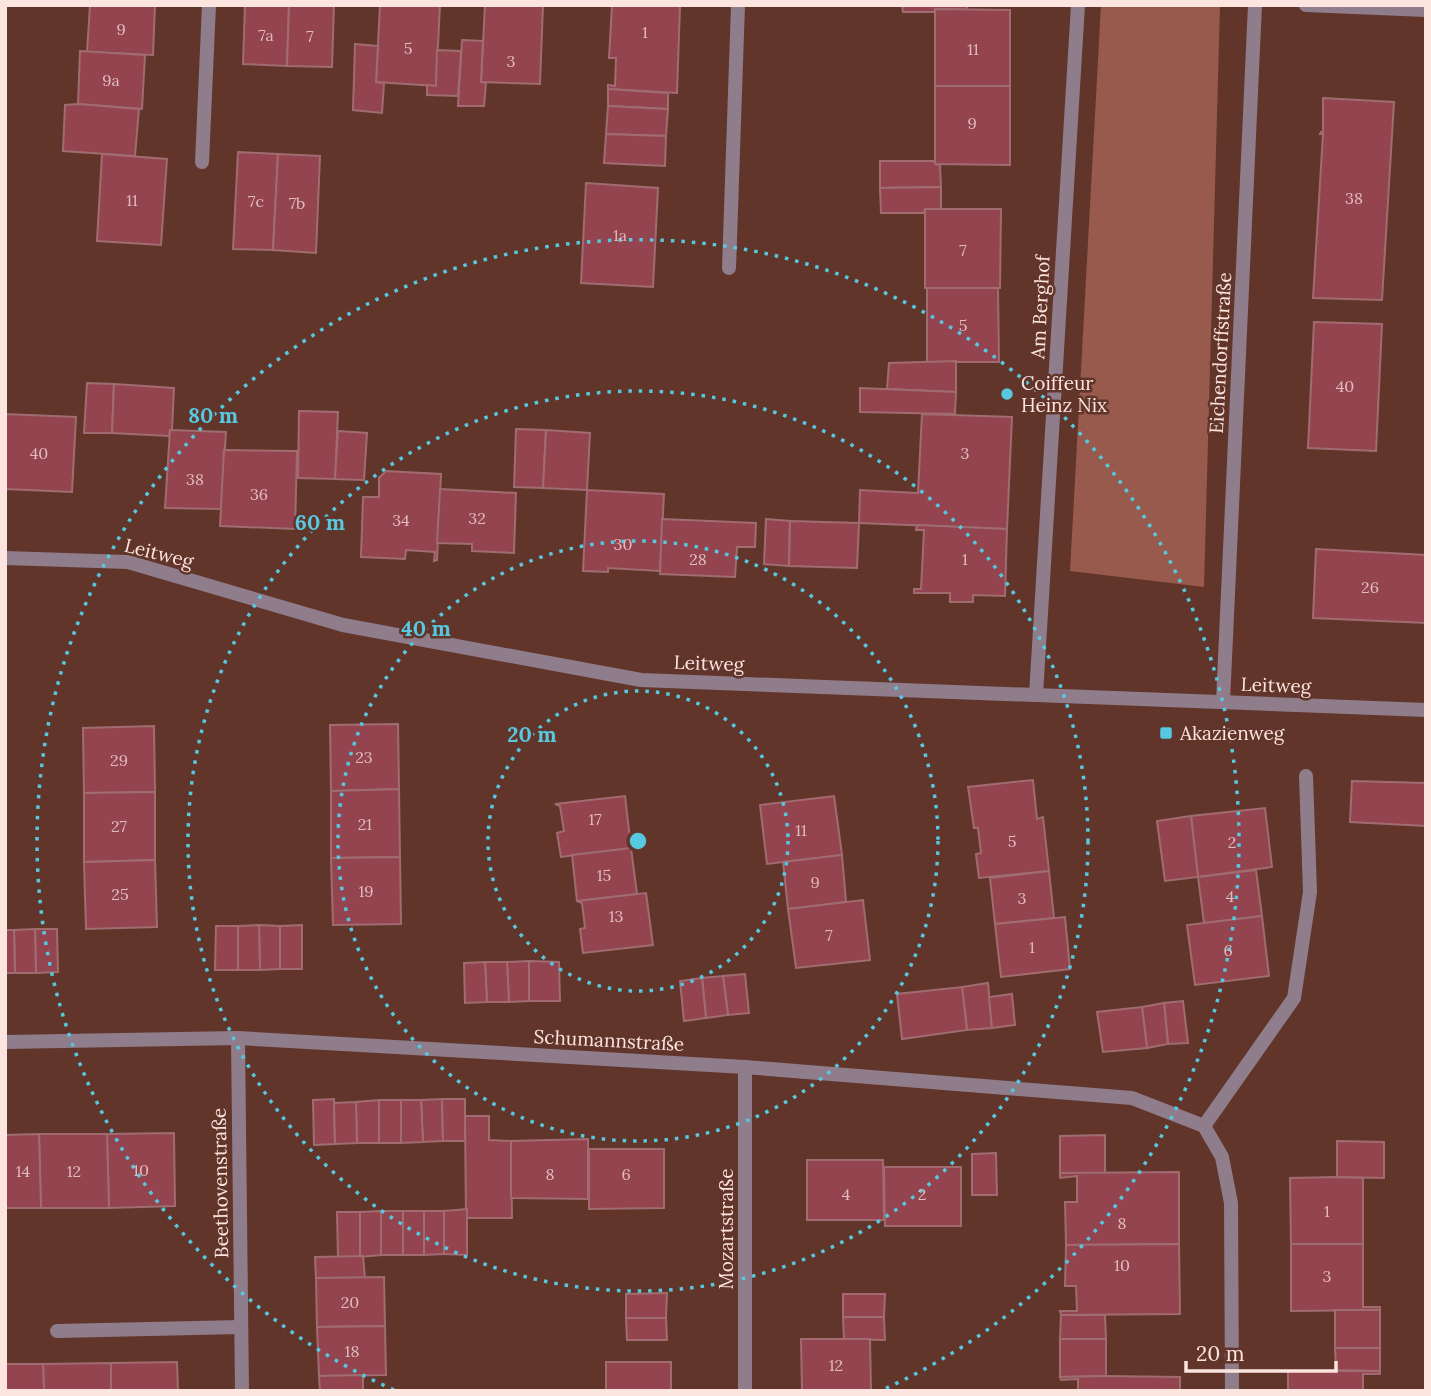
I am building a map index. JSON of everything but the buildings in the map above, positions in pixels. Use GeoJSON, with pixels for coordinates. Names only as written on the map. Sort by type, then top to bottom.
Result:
{"type":"FeatureCollection","features":[{"type":"Feature","properties":{"kind":"street"},"geometry":{"type":"LineString","coordinates":[[202,162],[209,5]]}},
{"type":"Feature","properties":{"kind":"street"},"geometry":{"type":"LineString","coordinates":[[729,268],[738,5]]}},
{"type":"Feature","properties":{"kind":"street","name":"Am Berghof"},"geometry":{"type":"LineString","coordinates":[[1036,695],[1078,5]]}},
{"type":"Feature","properties":{"kind":"street","name":"Eichendorffstraße"},"geometry":{"type":"LineString","coordinates":[[1223,702],[1255,5]]}},
{"type":"Feature","properties":{"kind":"street"},"geometry":{"type":"LineString","coordinates":[[1306,5],[1426,10]]}},
{"type":"Feature","properties":{"kind":"street","name":"Leitweg"},"geometry":{"type":"LineString","coordinates":[[5,558],[128,562],[343,625],[641,680],[1426,710]]}},
{"type":"Feature","properties":{"kind":"street"},"geometry":{"type":"LineString","coordinates":[[1232,1391],[1231,1203],[1222,1157],[1204,1126],[1294,998],[1310,892],[1306,776]]}},
{"type":"Feature","properties":{"kind":"street","name":"Schumannstraße"},"geometry":{"type":"LineString","coordinates":[[5,1042],[237,1038],[745,1066],[1132,1098],[1204,1126]]}},
{"type":"Feature","properties":{"kind":"street","name":"Beethovenstraße"},"geometry":{"type":"LineString","coordinates":[[237,1038],[242,1391]]}},
{"type":"Feature","properties":{"kind":"street","name":"Mozartstraße"},"geometry":{"type":"LineString","coordinates":[[745,1066],[745,1391]]}},
{"type":"Feature","properties":{"kind":"street"},"geometry":{"type":"LineString","coordinates":[[57,1331],[241,1327]]}},
{"type":"Feature","properties":{"kind":"shaded area"},"geometry":{"type":"Polygon","coordinates":[[[1101,5],[1220,5],[1204,587],[1070,571],[1101,5]]]}},
{"type":"Feature","properties":{"kind":"place","name":"Coiffeur Heinz Nix"},"geometry":{"type":"Point","coordinates":[1007,394]}},
{"type":"Feature","properties":{"kind":"place","name":"Akazienweg"},"geometry":{"type":"Point","coordinates":[1166,733]}}]}
